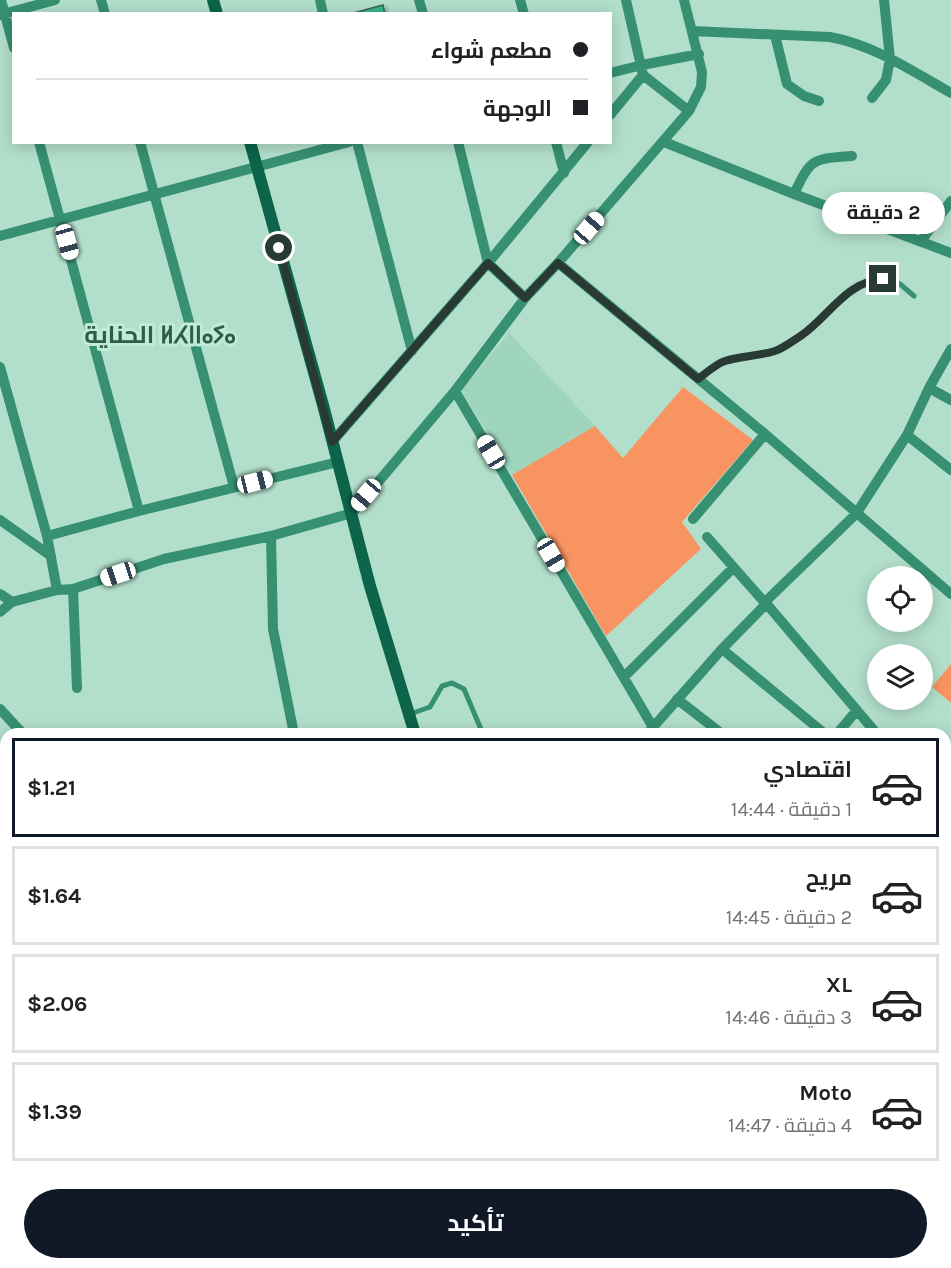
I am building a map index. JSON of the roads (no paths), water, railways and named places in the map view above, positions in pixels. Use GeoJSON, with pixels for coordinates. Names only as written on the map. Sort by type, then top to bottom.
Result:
{"type":"FeatureCollection","features":[{"type":"Feature","properties":{"kind":"main road"},"geometry":{"type":"LineString","coordinates":[[250,144],[370,586],[414,728]]}},
{"type":"Feature","properties":{"kind":"street"},"geometry":{"type":"LineString","coordinates":[[1,0],[2,14],[12,42]]}},
{"type":"Feature","properties":{"kind":"street"},"geometry":{"type":"LineString","coordinates":[[2,14],[55,0]]}},
{"type":"Feature","properties":{"kind":"street"},"geometry":{"type":"LineString","coordinates":[[626,0],[643,70],[689,111]]}},
{"type":"Feature","properties":{"kind":"street"},"geometry":{"type":"LineString","coordinates":[[0,612],[12,602],[57,590],[73,589],[164,559],[271,536],[352,513],[455,391],[525,298],[689,111],[701,87],[702,72],[684,0]]}},
{"type":"Feature","properties":{"kind":"street"},"geometry":{"type":"LineString","coordinates":[[872,98],[886,80],[890,59],[884,0]]}},
{"type":"Feature","properties":{"kind":"street"},"geometry":{"type":"LineString","coordinates":[[692,31],[830,37],[852,41],[951,93]]}},
{"type":"Feature","properties":{"kind":"street"},"geometry":{"type":"LineString","coordinates":[[776,35],[787,84],[804,96],[819,101]]}},
{"type":"Feature","properties":{"kind":"street"},"geometry":{"type":"LineString","coordinates":[[612,73],[643,70],[699,54]]}},
{"type":"Feature","properties":{"kind":"street"},"geometry":{"type":"LineString","coordinates":[[612,112],[643,70]]}},
{"type":"Feature","properties":{"kind":"street"},"geometry":{"type":"LineString","coordinates":[[664,142],[951,253]]}},
{"type":"Feature","properties":{"kind":"street"},"geometry":{"type":"LineString","coordinates":[[40,144],[139,511]]}},
{"type":"Feature","properties":{"kind":"street"},"geometry":{"type":"LineString","coordinates":[[140,144],[234,487]]}},
{"type":"Feature","properties":{"kind":"street"},"geometry":{"type":"LineString","coordinates":[[0,236],[342,144]]}},
{"type":"Feature","properties":{"kind":"street"},"geometry":{"type":"LineString","coordinates":[[358,144],[412,351]]}},
{"type":"Feature","properties":{"kind":"street"},"geometry":{"type":"LineString","coordinates":[[458,144],[488,263],[525,298]]}},
{"type":"Feature","properties":{"kind":"street"},"geometry":{"type":"LineString","coordinates":[[557,144],[564,173]]}},
{"type":"Feature","properties":{"kind":"street"},"geometry":{"type":"LineString","coordinates":[[332,442],[488,263],[586,144]]}},
{"type":"Feature","properties":{"kind":"street"},"geometry":{"type":"LineString","coordinates":[[794,194],[812,163],[827,158],[852,156]]}},
{"type":"Feature","properties":{"kind":"street"},"geometry":{"type":"LineString","coordinates":[[921,241],[951,201]]}},
{"type":"Feature","properties":{"kind":"street"},"geometry":{"type":"LineString","coordinates":[[558,263],[765,434],[951,594]]}},
{"type":"Feature","properties":{"kind":"street"},"geometry":{"type":"LineString","coordinates":[[654,728],[677,699],[765,603],[856,514],[907,435],[929,388],[951,349]]}},
{"type":"Feature","properties":{"kind":"street"},"geometry":{"type":"LineString","coordinates":[[0,367],[47,536],[57,590]]}},
{"type":"Feature","properties":{"kind":"street"},"geometry":{"type":"LineString","coordinates":[[929,388],[951,400]]}},
{"type":"Feature","properties":{"kind":"street"},"geometry":{"type":"LineString","coordinates":[[455,391],[624,677],[650,728]]}},
{"type":"Feature","properties":{"kind":"street"},"geometry":{"type":"LineString","coordinates":[[693,519],[765,434]]}},
{"type":"Feature","properties":{"kind":"street"},"geometry":{"type":"LineString","coordinates":[[907,435],[951,470]]}},
{"type":"Feature","properties":{"kind":"street"},"geometry":{"type":"LineString","coordinates":[[47,536],[338,462]]}},
{"type":"Feature","properties":{"kind":"street"},"geometry":{"type":"LineString","coordinates":[[0,520],[51,556]]}},
{"type":"Feature","properties":{"kind":"street"},"geometry":{"type":"LineString","coordinates":[[271,536],[273,630],[293,728]]}},
{"type":"Feature","properties":{"kind":"street"},"geometry":{"type":"LineString","coordinates":[[707,537],[872,728]]}},
{"type":"Feature","properties":{"kind":"street"},"geometry":{"type":"LineString","coordinates":[[624,677],[733,568]]}},
{"type":"Feature","properties":{"kind":"street"},"geometry":{"type":"LineString","coordinates":[[73,589],[77,688]]}},
{"type":"Feature","properties":{"kind":"street"},"geometry":{"type":"LineString","coordinates":[[0,594],[12,602]]}},
{"type":"Feature","properties":{"kind":"street"},"geometry":{"type":"LineString","coordinates":[[722,649],[818,728]]}},
{"type":"Feature","properties":{"kind":"street"},"geometry":{"type":"LineString","coordinates":[[677,699],[714,728]]}},
{"type":"Feature","properties":{"kind":"street"},"geometry":{"type":"LineString","coordinates":[[0,709],[17,728]]}},
{"type":"Feature","properties":{"kind":"street"},"geometry":{"type":"LineString","coordinates":[[842,728],[857,710]]}},
{"type":"Feature","properties":{"kind":"lane"},"geometry":{"type":"LineString","coordinates":[[698,379],[723,361],[776,351],[804,333],[824,317],[837,302],[870,280],[883,279],[900,284],[914,296]]}},
{"type":"Feature","properties":{"kind":"lane"},"geometry":{"type":"LineString","coordinates":[[410,714],[430,707],[442,686],[452,683],[464,688],[481,728]]}},
{"type":"Feature","properties":{"kind":"district","name":"الحناية ⵍⵃⵏⵏⴰⵢⴰ"},"geometry":{"type":"Point","coordinates":[160,335]}}]}
